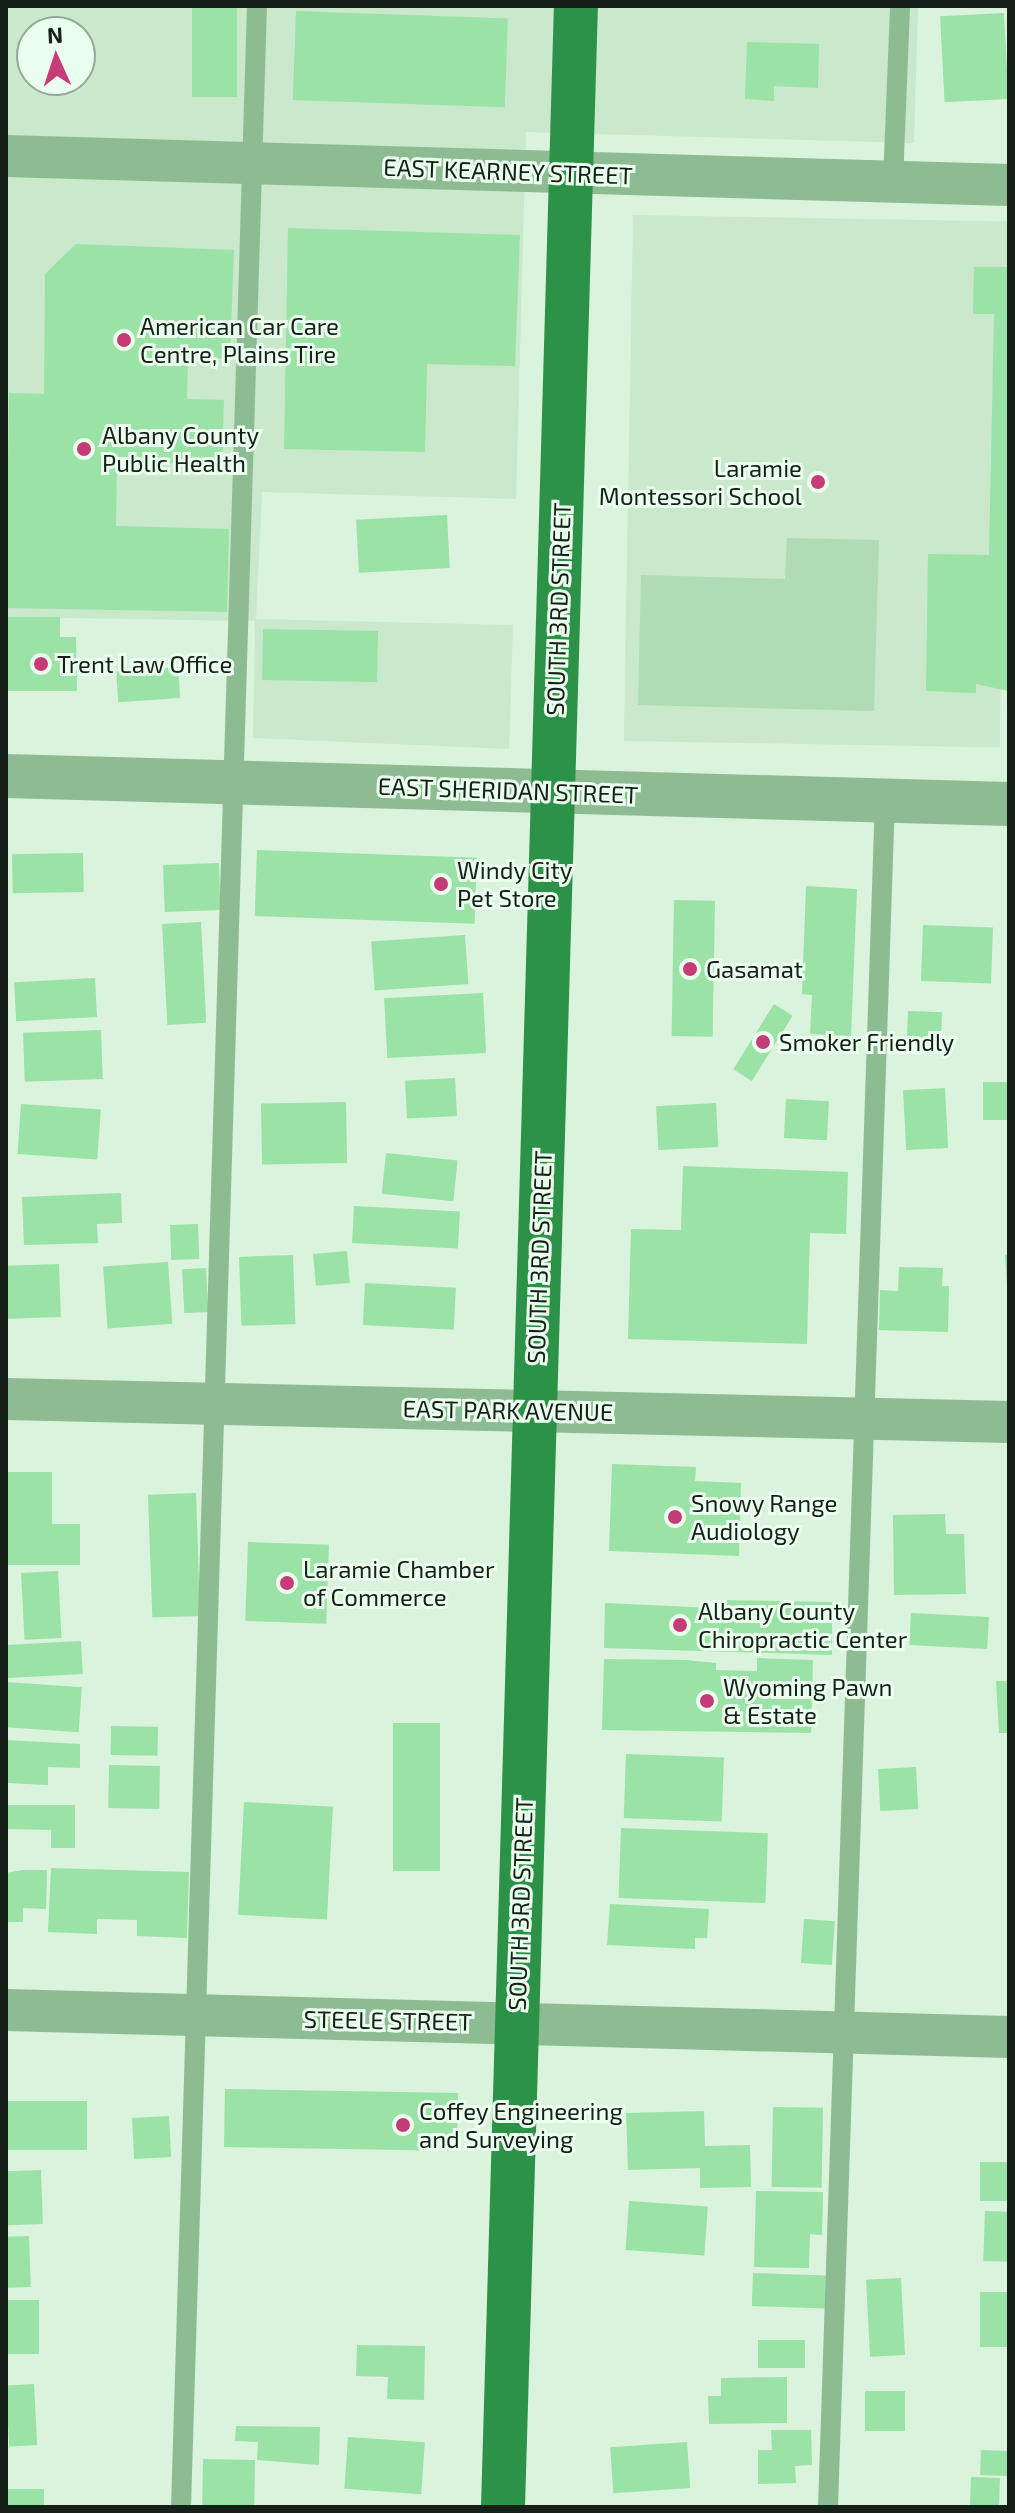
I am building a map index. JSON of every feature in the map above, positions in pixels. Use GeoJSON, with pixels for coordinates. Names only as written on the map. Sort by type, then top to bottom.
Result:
{"type":"FeatureCollection","features":[{"type":"Feature","properties":{"kind":"main road","name":"SOUTH 3RD STREET"},"geometry":{"type":"LineString","coordinates":[[503,2507],[576,6]]}},
{"type":"Feature","properties":{"kind":"street","name":"EAST KEARNEY STREET"},"geometry":{"type":"LineString","coordinates":[[6,156],[1009,185]]}},
{"type":"Feature","properties":{"kind":"street","name":"EAST SHERIDAN STREET"},"geometry":{"type":"LineString","coordinates":[[6,776],[1009,804]]}},
{"type":"Feature","properties":{"kind":"street","name":"EAST PARK AVENUE"},"geometry":{"type":"LineString","coordinates":[[6,1399],[1009,1422]]}},
{"type":"Feature","properties":{"kind":"street","name":"STEELE STREET"},"geometry":{"type":"LineString","coordinates":[[6,2010],[1009,2037]]}},
{"type":"Feature","properties":{"kind":"lane"},"geometry":{"type":"LineString","coordinates":[[181,2507],[257,6]]}},
{"type":"Feature","properties":{"kind":"lane"},"geometry":{"type":"LineString","coordinates":[[893,182],[900,6]]}},
{"type":"Feature","properties":{"kind":"lane"},"geometry":{"type":"LineString","coordinates":[[828,2507],[885,801]]}},
{"type":"Feature","properties":{"kind":"shaded area"},"geometry":{"type":"Polygon","coordinates":[[[6,6],[918,6],[914,143],[526,132],[516,499],[262,492],[256,619],[513,625],[509,749],[253,738],[255,621],[6,617],[6,6]]]}},
{"type":"Feature","properties":{"kind":"shaded area","name":"Laramie Montessori School"},"geometry":{"type":"Polygon","coordinates":[[[633,215],[1009,222],[1000,747],[624,741],[633,215]]]}},
{"type":"Feature","properties":{"kind":"shaded area"},"geometry":{"type":"Polygon","coordinates":[[[787,538],[879,540],[874,711],[638,705],[641,575],[785,579],[787,538]]]}},
{"type":"Feature","properties":{"kind":"building"},"geometry":{"type":"Polygon","coordinates":[[[192,6],[237,6],[237,97],[192,97],[192,6]]]}},
{"type":"Feature","properties":{"kind":"building"},"geometry":{"type":"Polygon","coordinates":[[[296,11],[508,18],[505,107],[293,100],[296,11]]]}},
{"type":"Feature","properties":{"kind":"building"},"geometry":{"type":"Polygon","coordinates":[[[1004,13],[1009,99],[945,102],[940,16],[1004,13]]]}},
{"type":"Feature","properties":{"kind":"building"},"geometry":{"type":"Polygon","coordinates":[[[747,42],[819,44],[818,88],[774,86],[774,101],[745,99],[747,42]]]}},
{"type":"Feature","properties":{"kind":"building"},"geometry":{"type":"Polygon","coordinates":[[[288,228],[520,235],[515,366],[427,364],[425,452],[284,449],[288,228]]]}},
{"type":"Feature","properties":{"kind":"building"},"geometry":{"type":"Polygon","coordinates":[[[76,244],[234,250],[230,359],[188,357],[187,399],[224,400],[222,465],[117,461],[116,526],[229,529],[227,612],[6,608],[9,393],[44,394],[45,274],[76,244]]]}},
{"type":"Feature","properties":{"kind":"building"},"geometry":{"type":"Polygon","coordinates":[[[974,267],[1009,267],[1009,691],[976,684],[976,693],[926,691],[928,554],[989,555],[994,314],[973,314],[974,267]]]}},
{"type":"Feature","properties":{"kind":"building"},"geometry":{"type":"Polygon","coordinates":[[[447,515],[450,568],[359,573],[356,520],[447,515]]]}},
{"type":"Feature","properties":{"kind":"building","name":"Trent Law Office"},"geometry":{"type":"Polygon","coordinates":[[[6,617],[60,617],[60,637],[76,637],[77,691],[6,691],[6,617]]]}},
{"type":"Feature","properties":{"kind":"building"},"geometry":{"type":"Polygon","coordinates":[[[263,629],[378,631],[377,682],[262,680],[263,629]]]}},
{"type":"Feature","properties":{"kind":"building"},"geometry":{"type":"Polygon","coordinates":[[[178,667],[180,698],[118,702],[116,671],[178,667]]]}},
{"type":"Feature","properties":{"kind":"building"},"geometry":{"type":"Polygon","coordinates":[[[257,850],[477,858],[475,924],[255,916],[257,850]]]}},
{"type":"Feature","properties":{"kind":"building"},"geometry":{"type":"Polygon","coordinates":[[[83,853],[84,892],[13,893],[12,854],[83,853]]]}},
{"type":"Feature","properties":{"kind":"building"},"geometry":{"type":"Polygon","coordinates":[[[219,863],[221,910],[165,912],[163,865],[219,863]]]}},
{"type":"Feature","properties":{"kind":"building"},"geometry":{"type":"Polygon","coordinates":[[[806,886],[857,889],[851,1036],[810,1034],[812,995],[802,994],[806,886]]]}},
{"type":"Feature","properties":{"kind":"building"},"geometry":{"type":"Polygon","coordinates":[[[674,900],[715,901],[713,1037],[672,1036],[674,900]]]}},
{"type":"Feature","properties":{"kind":"building"},"geometry":{"type":"Polygon","coordinates":[[[201,922],[206,1023],[167,1025],[162,924],[201,922]]]}},
{"type":"Feature","properties":{"kind":"building"},"geometry":{"type":"Polygon","coordinates":[[[923,925],[993,927],[991,983],[921,981],[923,925]]]}},
{"type":"Feature","properties":{"kind":"building"},"geometry":{"type":"Polygon","coordinates":[[[465,935],[468,984],[375,990],[371,942],[465,935]]]}},
{"type":"Feature","properties":{"kind":"building"},"geometry":{"type":"Polygon","coordinates":[[[95,978],[97,1017],[16,1021],[14,982],[95,978]]]}},
{"type":"Feature","properties":{"kind":"building"},"geometry":{"type":"Polygon","coordinates":[[[483,993],[486,1053],[387,1058],[384,998],[483,993]]]}},
{"type":"Feature","properties":{"kind":"building","name":"Smoker Friendly"},"geometry":{"type":"Polygon","coordinates":[[[774,1004],[793,1016],[752,1081],[733,1069],[774,1004]]]}},
{"type":"Feature","properties":{"kind":"building"},"geometry":{"type":"Polygon","coordinates":[[[908,1011],[942,1012],[941,1045],[907,1044],[908,1011]]]}},
{"type":"Feature","properties":{"kind":"building"},"geometry":{"type":"Polygon","coordinates":[[[101,1030],[103,1079],[25,1082],[23,1033],[101,1030]]]}},
{"type":"Feature","properties":{"kind":"building"},"geometry":{"type":"Polygon","coordinates":[[[455,1078],[457,1116],[407,1119],[405,1081],[455,1078]]]}},
{"type":"Feature","properties":{"kind":"building"},"geometry":{"type":"Polygon","coordinates":[[[983,1082],[1009,1082],[1009,1120],[983,1120],[983,1082]]]}},
{"type":"Feature","properties":{"kind":"building"},"geometry":{"type":"Polygon","coordinates":[[[945,1088],[948,1148],[906,1150],[903,1090],[945,1088]]]}},
{"type":"Feature","properties":{"kind":"building"},"geometry":{"type":"Polygon","coordinates":[[[786,1099],[829,1101],[827,1140],[784,1138],[786,1099]]]}},
{"type":"Feature","properties":{"kind":"building"},"geometry":{"type":"Polygon","coordinates":[[[346,1102],[347,1163],[262,1164],[261,1103],[346,1102]]]}},
{"type":"Feature","properties":{"kind":"building"},"geometry":{"type":"Polygon","coordinates":[[[716,1103],[718,1147],[658,1150],[656,1106],[716,1103]]]}},
{"type":"Feature","properties":{"kind":"building"},"geometry":{"type":"Polygon","coordinates":[[[21,1104],[101,1110],[97,1159],[18,1154],[21,1104]]]}},
{"type":"Feature","properties":{"kind":"building"},"geometry":{"type":"Polygon","coordinates":[[[386,1153],[458,1161],[453,1201],[382,1194],[386,1153]]]}},
{"type":"Feature","properties":{"kind":"building"},"geometry":{"type":"Polygon","coordinates":[[[683,1166],[848,1172],[846,1234],[810,1233],[807,1344],[628,1339],[631,1229],[681,1230],[683,1166]]]}},
{"type":"Feature","properties":{"kind":"building"},"geometry":{"type":"Polygon","coordinates":[[[121,1193],[122,1223],[97,1224],[98,1243],[24,1245],[22,1197],[121,1193]]]}},
{"type":"Feature","properties":{"kind":"building"},"geometry":{"type":"Polygon","coordinates":[[[354,1206],[460,1212],[458,1248],[352,1243],[354,1206]]]}},
{"type":"Feature","properties":{"kind":"building"},"geometry":{"type":"Polygon","coordinates":[[[198,1224],[199,1259],[171,1260],[170,1225],[198,1224]]]}},
{"type":"Feature","properties":{"kind":"building"},"geometry":{"type":"Polygon","coordinates":[[[347,1251],[350,1283],[316,1286],[313,1254],[347,1251]]]}},
{"type":"Feature","properties":{"kind":"building"},"geometry":{"type":"Polygon","coordinates":[[[1009,1254],[1009,1286],[1007,1286],[1005,1255],[1009,1254]]]}},
{"type":"Feature","properties":{"kind":"building"},"geometry":{"type":"Polygon","coordinates":[[[293,1255],[295,1324],[241,1326],[239,1257],[293,1255]]]}},
{"type":"Feature","properties":{"kind":"building"},"geometry":{"type":"Polygon","coordinates":[[[168,1262],[172,1324],[107,1328],[103,1267],[168,1262]]]}},
{"type":"Feature","properties":{"kind":"building"},"geometry":{"type":"Polygon","coordinates":[[[59,1264],[61,1317],[8,1319],[6,1266],[59,1264]]]}},
{"type":"Feature","properties":{"kind":"building"},"geometry":{"type":"Polygon","coordinates":[[[899,1267],[943,1268],[942,1286],[949,1286],[948,1332],[879,1330],[880,1290],[898,1291],[899,1267]]]}},
{"type":"Feature","properties":{"kind":"building"},"geometry":{"type":"Polygon","coordinates":[[[206,1268],[208,1312],[184,1313],[182,1269],[206,1268]]]}},
{"type":"Feature","properties":{"kind":"building"},"geometry":{"type":"Polygon","coordinates":[[[365,1283],[456,1288],[454,1330],[363,1325],[365,1283]]]}},
{"type":"Feature","properties":{"kind":"building","name":"Snowy Range Audiology"},"geometry":{"type":"Polygon","coordinates":[[[612,1464],[696,1467],[695,1481],[741,1483],[739,1556],[609,1551],[612,1464]]]}},
{"type":"Feature","properties":{"kind":"building"},"geometry":{"type":"Polygon","coordinates":[[[6,1472],[52,1472],[52,1524],[80,1524],[80,1565],[6,1565],[6,1472]]]}},
{"type":"Feature","properties":{"kind":"building"},"geometry":{"type":"Polygon","coordinates":[[[196,1493],[200,1616],[152,1618],[148,1495],[196,1493]]]}},
{"type":"Feature","properties":{"kind":"building"},"geometry":{"type":"Polygon","coordinates":[[[945,1514],[946,1534],[964,1534],[966,1594],[894,1595],[893,1515],[945,1514]]]}},
{"type":"Feature","properties":{"kind":"building","name":"Laramie Chamber of Commerce"},"geometry":{"type":"Polygon","coordinates":[[[248,1542],[329,1545],[326,1624],[245,1621],[248,1542]]]}},
{"type":"Feature","properties":{"kind":"building"},"geometry":{"type":"Polygon","coordinates":[[[58,1571],[62,1638],[25,1640],[21,1573],[58,1571]]]}},
{"type":"Feature","properties":{"kind":"building"},"geometry":{"type":"Polygon","coordinates":[[[714,1600],[832,1602],[832,1655],[604,1648],[605,1603],[714,1608],[714,1600]]]}},
{"type":"Feature","properties":{"kind":"building"},"geometry":{"type":"Polygon","coordinates":[[[911,1613],[989,1617],[987,1649],[909,1645],[911,1613]]]}},
{"type":"Feature","properties":{"kind":"building"},"geometry":{"type":"Polygon","coordinates":[[[81,1641],[83,1674],[8,1678],[6,1645],[81,1641]]]}},
{"type":"Feature","properties":{"kind":"building","name":"Wyoming Pawn & Estate"},"geometry":{"type":"Polygon","coordinates":[[[757,1658],[813,1660],[811,1733],[602,1730],[604,1659],[686,1660],[716,1663],[716,1670],[757,1671],[757,1658]]]}},
{"type":"Feature","properties":{"kind":"building"},"geometry":{"type":"Polygon","coordinates":[[[996,1681],[1009,1681],[1009,1733],[999,1733],[996,1681]]]}},
{"type":"Feature","properties":{"kind":"building"},"geometry":{"type":"Polygon","coordinates":[[[6,1682],[82,1687],[79,1732],[6,1727],[6,1682]]]}},
{"type":"Feature","properties":{"kind":"building"},"geometry":{"type":"Polygon","coordinates":[[[393,1723],[440,1723],[440,1871],[393,1871],[393,1723]]]}},
{"type":"Feature","properties":{"kind":"building"},"geometry":{"type":"Polygon","coordinates":[[[111,1726],[158,1727],[157,1756],[110,1755],[111,1726]]]}},
{"type":"Feature","properties":{"kind":"building"},"geometry":{"type":"Polygon","coordinates":[[[6,1740],[80,1744],[80,1768],[48,1767],[48,1785],[6,1783],[6,1740]]]}},
{"type":"Feature","properties":{"kind":"building"},"geometry":{"type":"Polygon","coordinates":[[[626,1754],[724,1757],[722,1821],[624,1818],[626,1754]]]}},
{"type":"Feature","properties":{"kind":"building"},"geometry":{"type":"Polygon","coordinates":[[[109,1765],[160,1766],[159,1809],[108,1808],[109,1765]]]}},
{"type":"Feature","properties":{"kind":"building"},"geometry":{"type":"Polygon","coordinates":[[[916,1767],[918,1809],[880,1811],[878,1769],[916,1767]]]}},
{"type":"Feature","properties":{"kind":"building"},"geometry":{"type":"Polygon","coordinates":[[[244,1802],[333,1807],[327,1920],[238,1915],[244,1802]]]}},
{"type":"Feature","properties":{"kind":"building"},"geometry":{"type":"Polygon","coordinates":[[[6,1805],[75,1805],[75,1848],[51,1848],[51,1830],[6,1829],[6,1805]]]}},
{"type":"Feature","properties":{"kind":"building"},"geometry":{"type":"Polygon","coordinates":[[[621,1828],[768,1833],[765,1903],[619,1898],[621,1828]]]}},
{"type":"Feature","properties":{"kind":"building"},"geometry":{"type":"Polygon","coordinates":[[[51,1868],[189,1872],[187,1938],[137,1936],[137,1920],[97,1919],[97,1934],[48,1932],[51,1868]]]}},
{"type":"Feature","properties":{"kind":"building"},"geometry":{"type":"Polygon","coordinates":[[[47,1870],[46,1909],[23,1908],[23,1922],[6,1922],[6,1873],[47,1870]]]}},
{"type":"Feature","properties":{"kind":"building"},"geometry":{"type":"Polygon","coordinates":[[[610,1904],[709,1909],[707,1938],[695,1938],[695,1949],[607,1945],[610,1904]]]}},
{"type":"Feature","properties":{"kind":"building"},"geometry":{"type":"Polygon","coordinates":[[[804,1919],[835,1921],[832,1965],[801,1963],[804,1919]]]}},
{"type":"Feature","properties":{"kind":"building"},"geometry":{"type":"Polygon","coordinates":[[[225,2089],[458,2093],[457,2151],[224,2147],[225,2089]]]}},
{"type":"Feature","properties":{"kind":"building"},"geometry":{"type":"Polygon","coordinates":[[[6,2101],[87,2101],[87,2150],[6,2150],[6,2101]]]}},
{"type":"Feature","properties":{"kind":"building"},"geometry":{"type":"Polygon","coordinates":[[[773,2107],[823,2108],[822,2188],[772,2187],[773,2107]]]}},
{"type":"Feature","properties":{"kind":"building"},"geometry":{"type":"Polygon","coordinates":[[[704,2111],[705,2146],[750,2145],[751,2187],[700,2188],[700,2168],[628,2170],[626,2113],[704,2111]]]}},
{"type":"Feature","properties":{"kind":"building"},"geometry":{"type":"Polygon","coordinates":[[[169,2116],[171,2157],[134,2159],[132,2118],[169,2116]]]}},
{"type":"Feature","properties":{"kind":"building"},"geometry":{"type":"Polygon","coordinates":[[[980,2162],[1009,2162],[1009,2201],[980,2201],[980,2162]]]}},
{"type":"Feature","properties":{"kind":"building"},"geometry":{"type":"Polygon","coordinates":[[[41,2170],[43,2224],[8,2225],[6,2171],[41,2170]]]}},
{"type":"Feature","properties":{"kind":"building"},"geometry":{"type":"Polygon","coordinates":[[[756,2191],[823,2192],[822,2235],[810,2234],[809,2268],[754,2267],[756,2191]]]}},
{"type":"Feature","properties":{"kind":"building"},"geometry":{"type":"Polygon","coordinates":[[[629,2201],[708,2207],[704,2255],[626,2250],[629,2201]]]}},
{"type":"Feature","properties":{"kind":"building"},"geometry":{"type":"Polygon","coordinates":[[[985,2211],[1009,2212],[1007,2262],[983,2261],[985,2211]]]}},
{"type":"Feature","properties":{"kind":"building"},"geometry":{"type":"Polygon","coordinates":[[[29,2236],[31,2287],[8,2288],[6,2237],[29,2236]]]}},
{"type":"Feature","properties":{"kind":"building"},"geometry":{"type":"Polygon","coordinates":[[[753,2273],[826,2276],[825,2309],[752,2306],[753,2273]]]}},
{"type":"Feature","properties":{"kind":"building"},"geometry":{"type":"Polygon","coordinates":[[[901,2278],[905,2355],[870,2357],[866,2280],[901,2278]]]}},
{"type":"Feature","properties":{"kind":"building"},"geometry":{"type":"Polygon","coordinates":[[[980,2292],[1009,2292],[1009,2347],[980,2347],[980,2292]]]}},
{"type":"Feature","properties":{"kind":"building"},"geometry":{"type":"Polygon","coordinates":[[[6,2300],[39,2300],[39,2354],[6,2354],[6,2300]]]}},
{"type":"Feature","properties":{"kind":"building"},"geometry":{"type":"Polygon","coordinates":[[[758,2340],[805,2340],[805,2368],[758,2368],[758,2340]]]}},
{"type":"Feature","properties":{"kind":"building"},"geometry":{"type":"Polygon","coordinates":[[[357,2345],[425,2346],[424,2400],[387,2399],[388,2377],[356,2376],[357,2345]]]}},
{"type":"Feature","properties":{"kind":"building"},"geometry":{"type":"Polygon","coordinates":[[[787,2377],[787,2423],[709,2424],[708,2396],[721,2396],[721,2378],[787,2377]]]}},
{"type":"Feature","properties":{"kind":"building"},"geometry":{"type":"Polygon","coordinates":[[[34,2384],[37,2445],[9,2446],[6,2385],[34,2384]]]}},
{"type":"Feature","properties":{"kind":"building"},"geometry":{"type":"Polygon","coordinates":[[[865,2391],[905,2391],[905,2431],[865,2431],[865,2391]]]}},
{"type":"Feature","properties":{"kind":"building"},"geometry":{"type":"Polygon","coordinates":[[[236,2426],[320,2427],[319,2465],[257,2460],[258,2442],[235,2441],[236,2426]]]}},
{"type":"Feature","properties":{"kind":"building"},"geometry":{"type":"Polygon","coordinates":[[[771,2430],[811,2430],[812,2465],[795,2466],[796,2483],[758,2484],[758,2450],[772,2450],[771,2430]]]}},
{"type":"Feature","properties":{"kind":"building"},"geometry":{"type":"Polygon","coordinates":[[[348,2437],[425,2442],[421,2494],[344,2489],[348,2437]]]}},
{"type":"Feature","properties":{"kind":"building"},"geometry":{"type":"Polygon","coordinates":[[[687,2442],[690,2488],[613,2493],[610,2447],[687,2442]]]}},
{"type":"Feature","properties":{"kind":"building"},"geometry":{"type":"Polygon","coordinates":[[[981,2450],[1009,2451],[1008,2476],[980,2475],[981,2450]]]}},
{"type":"Feature","properties":{"kind":"building"},"geometry":{"type":"Polygon","coordinates":[[[203,2459],[255,2460],[254,2507],[202,2507],[203,2459]]]}},
{"type":"Feature","properties":{"kind":"building"},"geometry":{"type":"Polygon","coordinates":[[[971,2477],[1000,2478],[999,2507],[970,2507],[971,2477]]]}},
{"type":"Feature","properties":{"kind":"building"},"geometry":{"type":"Polygon","coordinates":[[[6,2489],[44,2489],[44,2507],[6,2507],[6,2489]]]}},
{"type":"Feature","properties":{"kind":"place","name":"American Car Care Centre, Plains Tire"},"geometry":{"type":"Point","coordinates":[124,340]}},
{"type":"Feature","properties":{"kind":"place","name":"Albany County Public Health"},"geometry":{"type":"Point","coordinates":[84,449]}},
{"type":"Feature","properties":{"kind":"place","name":"Laramie Montessori School"},"geometry":{"type":"Point","coordinates":[818,482]}},
{"type":"Feature","properties":{"kind":"place","name":"Trent Law Office"},"geometry":{"type":"Point","coordinates":[41,664]}},
{"type":"Feature","properties":{"kind":"place","name":"Windy City Pet Store"},"geometry":{"type":"Point","coordinates":[441,884]}},
{"type":"Feature","properties":{"kind":"place","name":"Gasamat"},"geometry":{"type":"Point","coordinates":[690,969]}},
{"type":"Feature","properties":{"kind":"place","name":"Smoker Friendly"},"geometry":{"type":"Point","coordinates":[763,1042]}},
{"type":"Feature","properties":{"kind":"place","name":"Snowy Range Audiology"},"geometry":{"type":"Point","coordinates":[675,1517]}},
{"type":"Feature","properties":{"kind":"place","name":"Laramie Chamber of Commerce"},"geometry":{"type":"Point","coordinates":[287,1583]}},
{"type":"Feature","properties":{"kind":"place","name":"Albany County Chiropractic Center"},"geometry":{"type":"Point","coordinates":[680,1625]}},
{"type":"Feature","properties":{"kind":"place","name":"Wyoming Pawn & Estate"},"geometry":{"type":"Point","coordinates":[707,1701]}},
{"type":"Feature","properties":{"kind":"place","name":"Coffey Engineering and Surveying"},"geometry":{"type":"Point","coordinates":[403,2125]}}]}
